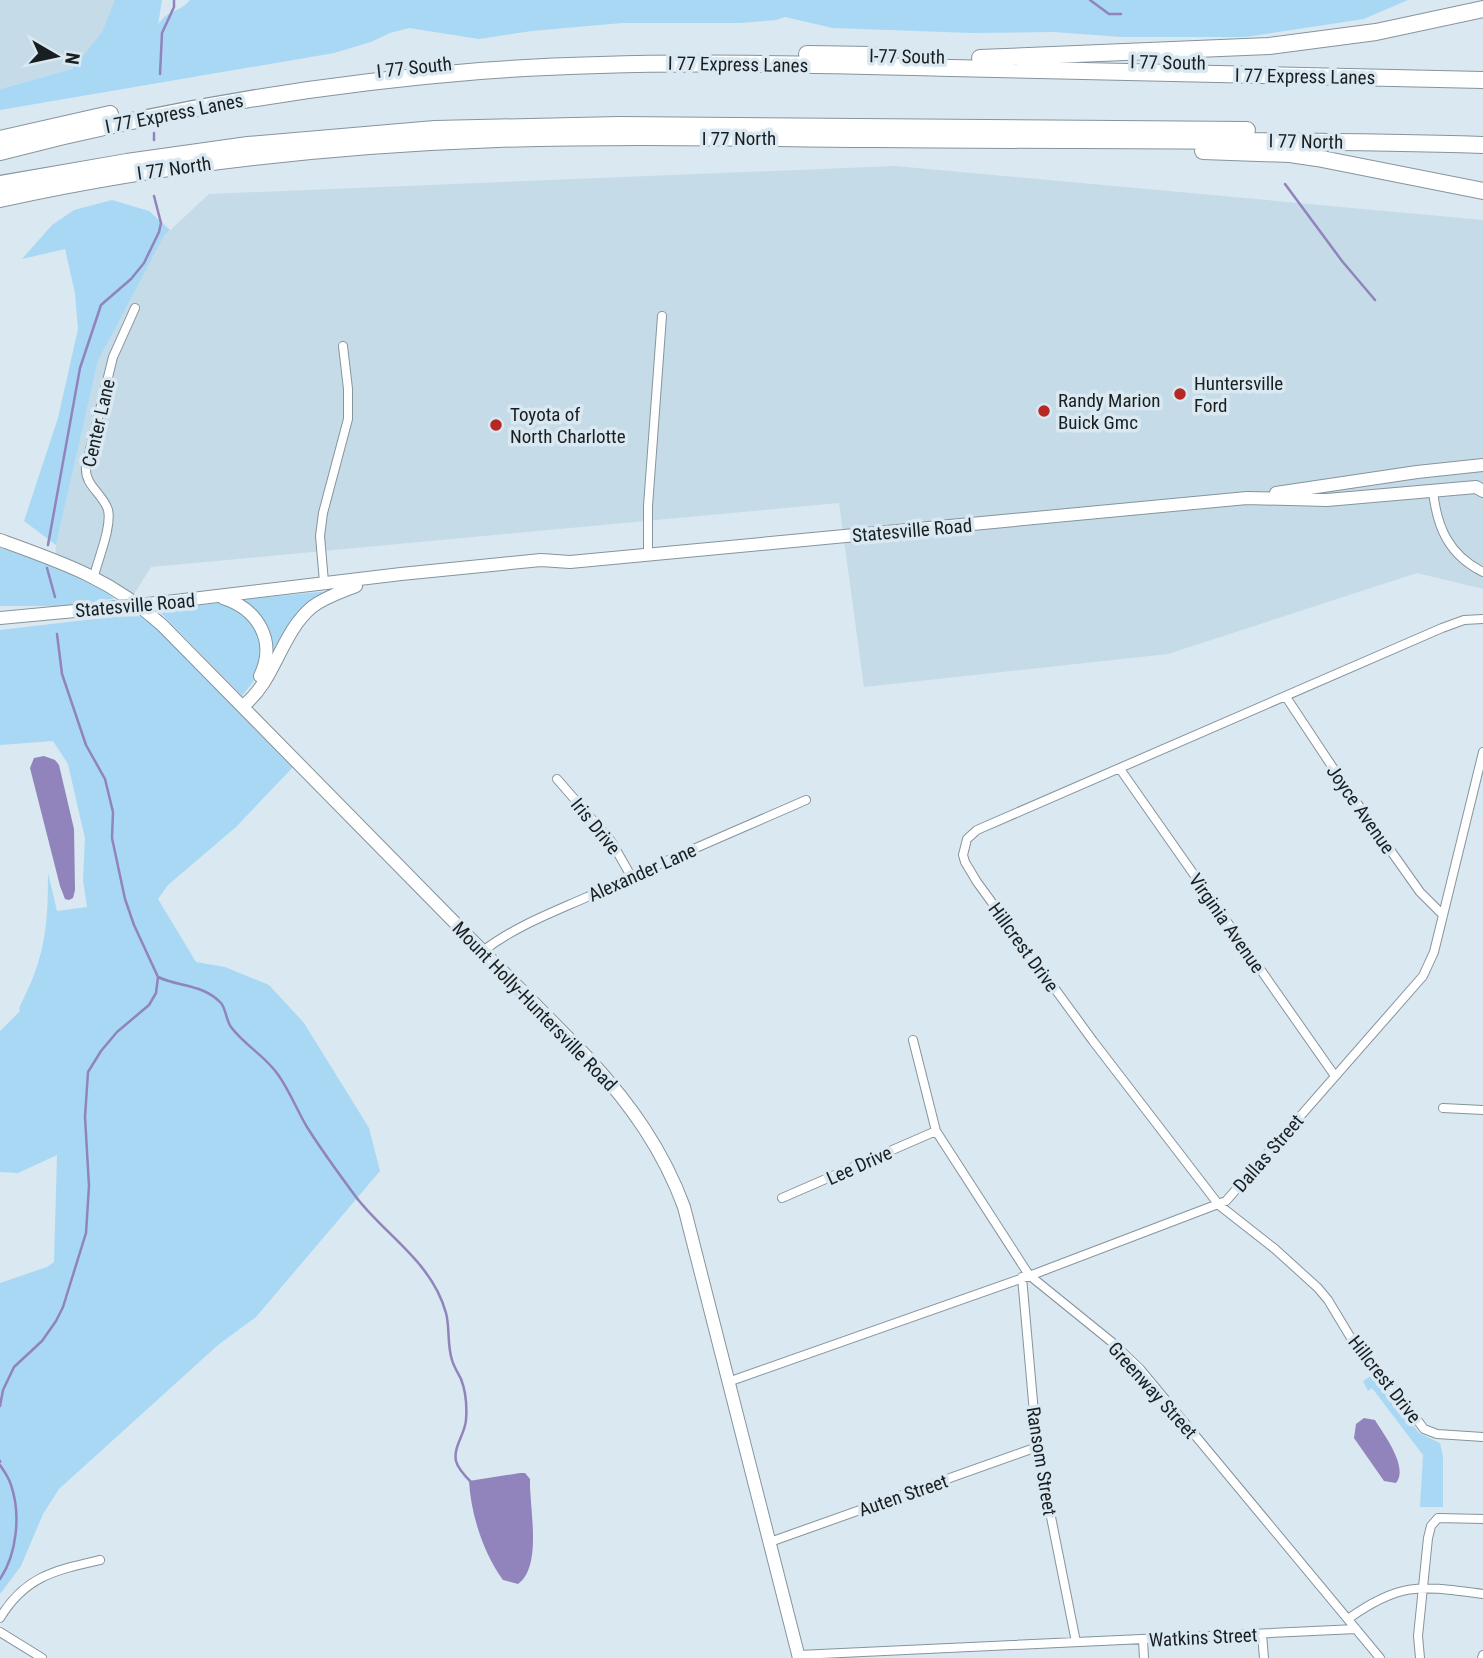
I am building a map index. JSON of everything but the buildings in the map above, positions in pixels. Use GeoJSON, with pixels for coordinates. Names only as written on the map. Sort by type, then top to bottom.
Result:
{"type":"FeatureCollection","features":[{"type":"Feature","properties":{"kind":"highway"},"geometry":{"type":"LineString","coordinates":[[980,58],[1269,46],[1376,32],[1483,9]]}},
{"type":"Feature","properties":{"kind":"highway","name":"I 77 South"},"geometry":{"type":"LineString","coordinates":[[0,139],[174,101],[296,81],[418,66],[615,54],[835,54]]}},
{"type":"Feature","properties":{"kind":"highway","name":"I-77 South"},"geometry":{"type":"LineString","coordinates":[[835,54],[980,58]]}},
{"type":"Feature","properties":{"kind":"highway","name":"I 77 South"},"geometry":{"type":"LineString","coordinates":[[980,58],[1483,69]]}},
{"type":"Feature","properties":{"kind":"highway","name":"I 77 Express Lanes"},"geometry":{"type":"LineString","coordinates":[[0,152],[116,123],[249,99],[419,77],[541,67],[726,63],[1483,80]]}},
{"type":"Feature","properties":{"kind":"highway","name":"I 77 Express Lanes"},"geometry":{"type":"LineString","coordinates":[[0,184],[139,160],[248,145],[370,133],[484,127],[632,125],[1483,134]]}},
{"type":"Feature","properties":{"kind":"highway","name":"I 77 North"},"geometry":{"type":"LineString","coordinates":[[0,199],[129,175],[238,159],[448,141],[606,138],[1256,140],[1483,145]]}},
{"type":"Feature","properties":{"kind":"highway"},"geometry":{"type":"LineString","coordinates":[[1079,141],[1107,147],[1290,154],[1343,162],[1483,191]]}},
{"type":"Feature","properties":{"kind":"main road","name":"Statesville Road"},"geometry":{"type":"LineString","coordinates":[[270,591],[292,592],[542,569],[570,562],[1255,498],[1324,485],[1483,465]]}},
{"type":"Feature","properties":{"kind":"main road"},"geometry":{"type":"LineString","coordinates":[[1479,489],[1474,478],[1483,473]]}},
{"type":"Feature","properties":{"kind":"main road","name":"Statesville Road"},"geometry":{"type":"LineString","coordinates":[[1255,498],[1327,500],[1479,489]]}},
{"type":"Feature","properties":{"kind":"main road","name":"Mount Holly-Huntersville Road"},"geometry":{"type":"LineString","coordinates":[[0,540],[94,576],[151,615],[483,951],[630,1106],[657,1146],[684,1207],[799,1657]]}},
{"type":"Feature","properties":{"kind":"main road","name":"Statesville Road"},"geometry":{"type":"LineString","coordinates":[[0,618],[220,597],[324,582],[541,560],[570,562]]}},
{"type":"Feature","properties":{"kind":"main road"},"geometry":{"type":"LineString","coordinates":[[243,706],[256,696],[288,637],[305,614],[321,601],[356,586]]}},
{"type":"Feature","properties":{"kind":"main road"},"geometry":{"type":"LineString","coordinates":[[220,597],[238,603],[251,612],[259,623],[267,644],[263,670],[243,706]]}},
{"type":"Feature","properties":{"kind":"main road"},"geometry":{"type":"LineString","coordinates":[[0,610],[49,613]]}},
{"type":"Feature","properties":{"kind":"street","name":"Center Lane"},"geometry":{"type":"LineString","coordinates":[[94,576],[108,515],[105,504],[88,481],[86,466],[110,367],[135,307]]}},
{"type":"Feature","properties":{"kind":"street"},"geometry":{"type":"LineString","coordinates":[[648,555],[648,506],[662,316]]}},
{"type":"Feature","properties":{"kind":"street"},"geometry":{"type":"LineString","coordinates":[[324,582],[320,536],[323,513],[348,419],[344,346]]}},
{"type":"Feature","properties":{"kind":"street"},"geometry":{"type":"LineString","coordinates":[[1433,491],[1443,536],[1453,551],[1483,572]]}},
{"type":"Feature","properties":{"kind":"street","name":"Hillcrest Drive"},"geometry":{"type":"LineString","coordinates":[[1483,619],[1464,620],[1442,628],[977,830],[967,839],[962,855],[977,881],[1032,958],[1219,1205],[1318,1287],[1363,1358],[1393,1388],[1421,1426],[1428,1432],[1437,1434],[1483,1437]]}},
{"type":"Feature","properties":{"kind":"street","name":"Joyce Avenue"},"geometry":{"type":"LineString","coordinates":[[1286,697],[1413,881],[1443,915]]}},
{"type":"Feature","properties":{"kind":"street","name":"Dallas Street"},"geometry":{"type":"LineString","coordinates":[[728,1382],[1219,1205],[1237,1189],[1423,976],[1434,953],[1483,752]]}},
{"type":"Feature","properties":{"kind":"street","name":"Virginia Avenue"},"geometry":{"type":"LineString","coordinates":[[1120,769],[1335,1076]]}},
{"type":"Feature","properties":{"kind":"street","name":"Iris Drive"},"geometry":{"type":"LineString","coordinates":[[557,779],[611,841],[631,876]]}},
{"type":"Feature","properties":{"kind":"street","name":"Alexander Lane"},"geometry":{"type":"LineString","coordinates":[[483,951],[504,935],[806,800]]}},
{"type":"Feature","properties":{"kind":"street","name":"Greenway Street"},"geometry":{"type":"LineString","coordinates":[[913,1040],[936,1131],[1026,1276],[1113,1343],[1139,1369],[1380,1658]]}},
{"type":"Feature","properties":{"kind":"street"},"geometry":{"type":"LineString","coordinates":[[1443,1108],[1483,1110]]}},
{"type":"Feature","properties":{"kind":"street","name":"Lee Drive"},"geometry":{"type":"LineString","coordinates":[[782,1198],[936,1131]]}},
{"type":"Feature","properties":{"kind":"street","name":"Ransom Street"},"geometry":{"type":"LineString","coordinates":[[1026,1276],[1037,1447],[1076,1642]]}},
{"type":"Feature","properties":{"kind":"street","name":"Auten Street"},"geometry":{"type":"LineString","coordinates":[[769,1542],[1037,1447]]}},
{"type":"Feature","properties":{"kind":"street"},"geometry":{"type":"LineString","coordinates":[[1420,1658],[1418,1636],[1431,1526],[1438,1518],[1483,1519]]}},
{"type":"Feature","properties":{"kind":"street"},"geometry":{"type":"LineString","coordinates":[[0,1618],[23,1588],[41,1577],[63,1568],[100,1560]]}},
{"type":"Feature","properties":{"kind":"street"},"geometry":{"type":"LineString","coordinates":[[1348,1619],[1387,1595],[1402,1590],[1423,1587],[1483,1594]]}},
{"type":"Feature","properties":{"kind":"street","name":"Watkins Street"},"geometry":{"type":"LineString","coordinates":[[799,1657],[1356,1629]]}},
{"type":"Feature","properties":{"kind":"street"},"geometry":{"type":"LineString","coordinates":[[0,1632],[42,1658]]}},
{"type":"Feature","properties":{"kind":"street"},"geometry":{"type":"LineString","coordinates":[[1262,1634],[1264,1658]]}},
{"type":"Feature","properties":{"kind":"street"},"geometry":{"type":"LineString","coordinates":[[1143,1640],[1144,1658]]}},
{"type":"Feature","properties":{"kind":"shaded area"},"geometry":{"type":"Polygon","coordinates":[[[0,0],[115,0],[115,4],[102,32],[72,69],[0,89],[0,0]]]}},
{"type":"Feature","properties":{"kind":"shaded area"},"geometry":{"type":"Polygon","coordinates":[[[115,0],[162,0],[158,25],[166,16],[190,0],[1408,0],[1364,19],[1246,37],[1122,37],[1054,32],[972,33],[833,28],[785,17],[741,23],[622,23],[479,39],[409,28],[334,53],[0,110],[0,89],[72,69],[102,32],[115,0]]]}},
{"type":"Feature","properties":{"kind":"shaded area"},"geometry":{"type":"Polygon","coordinates":[[[895,166],[1483,220],[1483,589],[1417,573],[1168,654],[864,687],[839,503],[151,567],[131,599],[55,560],[56,545],[98,361],[164,236],[209,194],[895,166]]]}},
{"type":"Feature","properties":{"kind":"shaded area"},"geometry":{"type":"Polygon","coordinates":[[[112,200],[149,211],[170,230],[164,236],[98,361],[56,545],[24,521],[58,418],[78,329],[75,293],[65,249],[22,259],[52,225],[74,210],[112,200]]]}},
{"type":"Feature","properties":{"kind":"shaded area"},"geometry":{"type":"Polygon","coordinates":[[[0,548],[78,575],[105,590],[114,599],[98,600],[88,606],[0,606],[0,548]]]}},
{"type":"Feature","properties":{"kind":"shaded area"},"geometry":{"type":"Polygon","coordinates":[[[340,590],[323,596],[268,670],[269,651],[237,600],[340,590]]]}},
{"type":"Feature","properties":{"kind":"shaded area"},"geometry":{"type":"Polygon","coordinates":[[[223,603],[249,616],[260,638],[261,665],[242,696],[160,612],[186,606],[223,603]]]}},
{"type":"Feature","properties":{"kind":"shaded area"},"geometry":{"type":"Polygon","coordinates":[[[146,616],[293,767],[236,827],[168,885],[158,899],[196,962],[225,967],[269,985],[304,1023],[369,1128],[380,1171],[256,1317],[218,1345],[59,1489],[43,1514],[21,1566],[0,1594],[0,1283],[47,1267],[54,1262],[57,1155],[18,1173],[0,1172],[0,1031],[20,1011],[40,958],[46,927],[48,873],[57,911],[87,907],[83,880],[85,838],[68,764],[53,741],[0,745],[0,630],[111,617],[146,616]]]}},
{"type":"Feature","properties":{"kind":"shaded area"},"geometry":{"type":"Polygon","coordinates":[[[44,756],[55,760],[59,765],[74,829],[75,890],[73,898],[69,900],[65,899],[60,886],[30,768],[34,758],[44,756]]]}},
{"type":"Feature","properties":{"kind":"shaded area"},"geometry":{"type":"Polygon","coordinates":[[[1371,1376],[1378,1379],[1419,1433],[1440,1443],[1443,1457],[1443,1507],[1420,1507],[1423,1455],[1372,1388],[1368,1391],[1363,1381],[1371,1376]]]}},
{"type":"Feature","properties":{"kind":"shaded area"},"geometry":{"type":"Polygon","coordinates":[[[1364,1418],[1375,1420],[1394,1451],[1399,1469],[1396,1483],[1384,1481],[1354,1438],[1356,1424],[1364,1418]]]}},
{"type":"Feature","properties":{"kind":"shaded area"},"geometry":{"type":"Polygon","coordinates":[[[525,1473],[530,1479],[533,1550],[526,1575],[518,1584],[503,1580],[490,1558],[475,1520],[469,1481],[525,1473]]]}},
{"type":"Feature","properties":{"kind":"waterway"},"geometry":{"type":"LineString","coordinates":[[160,74],[162,33],[174,7],[174,0]]}},
{"type":"Feature","properties":{"kind":"waterway"},"geometry":{"type":"LineString","coordinates":[[1090,0],[1109,14],[1121,14]]}},
{"type":"Feature","properties":{"kind":"waterway"},"geometry":{"type":"LineString","coordinates":[[154,133],[154,140]]}},
{"type":"Feature","properties":{"kind":"waterway"},"geometry":{"type":"LineString","coordinates":[[1285,184],[1342,261],[1375,300]]}},
{"type":"Feature","properties":{"kind":"waterway"},"geometry":{"type":"LineString","coordinates":[[48,545],[80,368],[101,305],[131,279],[144,263],[159,232],[161,223],[154,196]]}},
{"type":"Feature","properties":{"kind":"waterway"},"geometry":{"type":"LineString","coordinates":[[47,568],[55,597]]}},
{"type":"Feature","properties":{"kind":"waterway"},"geometry":{"type":"LineString","coordinates":[[0,1406],[3,1390],[14,1367],[42,1341],[63,1307],[86,1233],[89,1186],[85,1117],[88,1072],[117,1032],[149,1005],[156,993],[158,977],[125,899],[112,838],[113,812],[105,779],[86,745],[62,674],[57,634]]}},
{"type":"Feature","properties":{"kind":"waterway"},"geometry":{"type":"LineString","coordinates":[[158,977],[207,992],[221,1003],[231,1027],[279,1076],[307,1127],[356,1197],[430,1279],[446,1313],[450,1354],[464,1389],[466,1420],[456,1461],[471,1482]]}},
{"type":"Feature","properties":{"kind":"waterway"},"geometry":{"type":"LineString","coordinates":[[0,1465],[11,1485],[16,1508],[14,1546],[0,1579]]}},
{"type":"Feature","properties":{"kind":"place","name":"Huntersville Ford"},"geometry":{"type":"Point","coordinates":[1180,394]}},
{"type":"Feature","properties":{"kind":"place","name":"Randy Marion Buick Gmc"},"geometry":{"type":"Point","coordinates":[1044,411]}},
{"type":"Feature","properties":{"kind":"place","name":"Toyota of North Charlotte"},"geometry":{"type":"Point","coordinates":[496,425]}}]}
